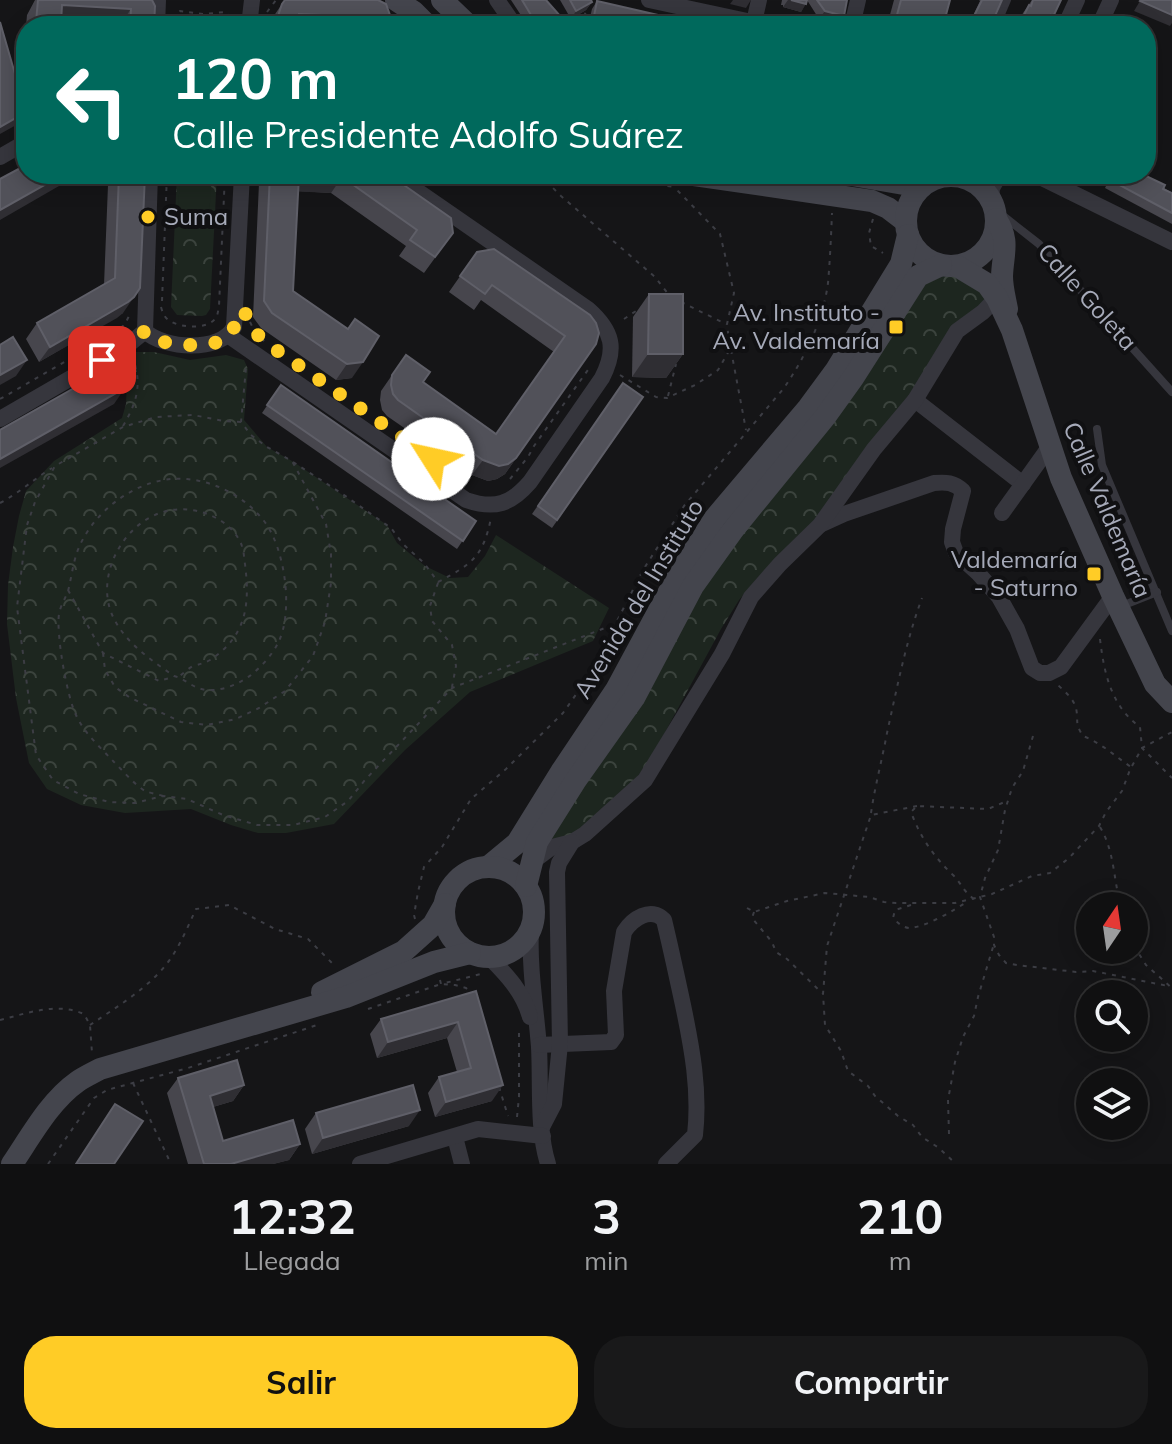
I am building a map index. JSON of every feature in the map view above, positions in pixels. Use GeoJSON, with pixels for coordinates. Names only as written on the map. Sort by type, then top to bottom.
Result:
{"type":"FeatureCollection","features":[{"type":"Feature","properties":{"kind":"main road"},"geometry":{"type":"LineString","coordinates":[[396,0],[418,16]]}},
{"type":"Feature","properties":{"kind":"main road"},"geometry":{"type":"LineString","coordinates":[[442,0],[459,16]]}},
{"type":"Feature","properties":{"kind":"main road"},"geometry":{"type":"LineString","coordinates":[[717,184],[872,201],[888,208],[906,228],[914,248],[927,260],[949,266],[974,260],[986,249],[994,235],[994,210],[982,189],[975,184]]}},
{"type":"Feature","properties":{"kind":"main road"},"geometry":{"type":"LineString","coordinates":[[908,184],[921,187]]}},
{"type":"Feature","properties":{"kind":"main road"},"geometry":{"type":"LineString","coordinates":[[906,228],[907,210],[912,198],[926,184]]}},
{"type":"Feature","properties":{"kind":"main road","name":"Calle Valdemaría"},"geometry":{"type":"LineString","coordinates":[[994,210],[1006,245],[1002,278],[994,300]]}},
{"type":"Feature","properties":{"kind":"main road","name":"Avenida del Instituto"},"geometry":{"type":"LineString","coordinates":[[488,867],[517,843],[616,690],[677,577],[715,518],[836,370],[901,264],[906,228]]}},
{"type":"Feature","properties":{"kind":"main road","name":"Calle Valdemaría"},"geometry":{"type":"LineString","coordinates":[[949,266],[987,284],[1010,325],[1061,478],[1155,684],[1172,702]]}},
{"type":"Feature","properties":{"kind":"main road","name":"Avenida del Instituto"},"geometry":{"type":"LineString","coordinates":[[526,886],[537,842],[634,698],[693,586],[733,530],[825,417],[918,276],[949,266]]}},
{"type":"Feature","properties":{"kind":"main road"},"geometry":{"type":"LineString","coordinates":[[12,1164],[60,1098],[75,1083],[100,1069],[346,997],[434,962],[506,954],[521,944],[531,930],[535,914],[533,900],[526,886],[508,871],[488,867],[475,869],[452,886],[433,925],[404,951],[339,984],[233,1029]]}},
{"type":"Feature","properties":{"kind":"main road"},"geometry":{"type":"LineString","coordinates":[[445,904],[444,918],[450,935],[460,946],[480,955]]}},
{"type":"Feature","properties":{"kind":"street"},"geometry":{"type":"LineString","coordinates":[[649,0],[675,2],[730,16]]}},
{"type":"Feature","properties":{"kind":"street"},"geometry":{"type":"LineString","coordinates":[[0,419],[128,345],[145,331],[153,308],[150,184]]}},
{"type":"Feature","properties":{"kind":"street"},"geometry":{"type":"LineString","coordinates":[[145,331],[153,339],[189,345],[210,344],[229,336],[234,327],[227,312],[241,184]]}},
{"type":"Feature","properties":{"kind":"street"},"geometry":{"type":"LineString","coordinates":[[229,336],[258,347],[340,411],[466,500],[479,505],[494,505],[508,502],[519,495],[602,378],[609,365],[609,334],[602,321],[588,309],[407,184]]}},
{"type":"Feature","properties":{"kind":"street"},"geometry":{"type":"LineString","coordinates":[[994,184],[994,210]]}},
{"type":"Feature","properties":{"kind":"street"},"geometry":{"type":"LineString","coordinates":[[1054,184],[1172,242]]}},
{"type":"Feature","properties":{"kind":"street"},"geometry":{"type":"LineString","coordinates":[[532,862],[552,847],[572,842],[585,834],[645,780],[722,654],[751,597],[820,525],[874,449],[915,400],[957,331],[994,300]]}},
{"type":"Feature","properties":{"kind":"street"},"geometry":{"type":"LineString","coordinates":[[915,400],[1023,484]]}},
{"type":"Feature","properties":{"kind":"street"},"geometry":{"type":"LineString","coordinates":[[1002,513],[1050,446]]}},
{"type":"Feature","properties":{"kind":"street"},"geometry":{"type":"LineString","coordinates":[[820,525],[934,483],[957,485],[963,491],[953,529],[952,542],[956,553],[999,597],[1017,629],[1032,668],[1040,673],[1049,673],[1061,667],[1098,618],[1116,602]]}},
{"type":"Feature","properties":{"kind":"street"},"geometry":{"type":"LineString","coordinates":[[542,1131],[554,1104],[560,1044],[557,872],[572,842]]}},
{"type":"Feature","properties":{"kind":"street"},"geometry":{"type":"LineString","coordinates":[[539,1045],[614,1040],[614,991],[624,932],[642,916],[660,915],[674,960],[696,1080],[695,1135],[666,1164]]}},
{"type":"Feature","properties":{"kind":"street"},"geometry":{"type":"LineString","coordinates":[[531,930],[542,1131],[548,1164]]}},
{"type":"Feature","properties":{"kind":"street"},"geometry":{"type":"LineString","coordinates":[[480,955],[510,977],[527,1005],[539,1045]]}},
{"type":"Feature","properties":{"kind":"street"},"geometry":{"type":"LineString","coordinates":[[360,1164],[478,1129],[542,1131]]}},
{"type":"Feature","properties":{"kind":"street"},"geometry":{"type":"LineString","coordinates":[[455,1137],[462,1164]]}},
{"type":"Feature","properties":{"kind":"lane","name":"Calle Goleta"},"geometry":{"type":"LineString","coordinates":[[994,210],[1039,244],[1172,392]]}},
{"type":"Feature","properties":{"kind":"lane"},"geometry":{"type":"LineString","coordinates":[[1097,429],[1102,465],[1172,631]]}},
{"type":"Feature","properties":{"kind":"lane"},"geometry":{"type":"LineString","coordinates":[[1116,602],[1157,592]]}},
{"type":"Feature","properties":{"kind":"path"},"geometry":{"type":"LineString","coordinates":[[161,14],[180,11],[204,14],[225,12],[230,16]]}},
{"type":"Feature","properties":{"kind":"path"},"geometry":{"type":"LineString","coordinates":[[153,308],[166,184]]}},
{"type":"Feature","properties":{"kind":"path"},"geometry":{"type":"LineString","coordinates":[[225,184],[227,312]]}},
{"type":"Feature","properties":{"kind":"path"},"geometry":{"type":"LineString","coordinates":[[549,184],[655,277],[670,296],[727,324]]}},
{"type":"Feature","properties":{"kind":"path"},"geometry":{"type":"LineString","coordinates":[[683,184],[720,234],[734,293],[727,324],[746,431]]}},
{"type":"Feature","properties":{"kind":"path"},"geometry":{"type":"LineString","coordinates":[[660,297],[670,296]]}},
{"type":"Feature","properties":{"kind":"path"},"geometry":{"type":"LineString","coordinates":[[0,399],[115,333],[125,324],[134,308],[153,308],[170,322],[193,326],[209,324],[227,312],[246,314],[258,347],[243,388],[241,422],[251,435],[267,447],[391,528],[438,582]]}},
{"type":"Feature","properties":{"kind":"path"},"geometry":{"type":"LineString","coordinates":[[624,319],[636,312]]}},
{"type":"Feature","properties":{"kind":"path"},"geometry":{"type":"LineString","coordinates":[[123,427],[134,408],[139,381],[128,345]]}},
{"type":"Feature","properties":{"kind":"path"},"geometry":{"type":"LineString","coordinates":[[505,485],[595,360],[609,365],[656,397],[667,398],[718,370],[730,349]]}},
{"type":"Feature","properties":{"kind":"path"},"geometry":{"type":"LineString","coordinates":[[667,398],[678,356]]}},
{"type":"Feature","properties":{"kind":"path"},"geometry":{"type":"LineString","coordinates":[[0,503],[55,466],[123,427],[156,417],[193,415],[241,422]]}},
{"type":"Feature","properties":{"kind":"path"},"geometry":{"type":"LineString","coordinates":[[68,590],[103,653],[105,670],[115,687],[129,697],[181,722],[207,725],[236,719],[259,708],[285,691],[313,656],[325,622],[331,583],[331,554],[326,524],[292,461]]}},
{"type":"Feature","properties":{"kind":"path"},"geometry":{"type":"LineString","coordinates":[[55,466],[35,502],[27,525],[17,607],[36,755],[53,780],[79,794],[109,802],[135,803],[163,796]]}},
{"type":"Feature","properties":{"kind":"path"},"geometry":{"type":"LineString","coordinates":[[103,653],[159,681],[176,677],[191,667],[205,663],[221,653],[236,636],[244,620],[248,597],[242,546],[227,524],[207,514],[187,510],[160,512],[137,525],[118,549],[108,583],[112,615],[132,644],[176,677],[192,687],[208,690],[239,684],[262,666],[280,641],[287,594],[278,549],[266,523],[253,508],[211,483],[184,479],[153,482],[126,494],[97,518],[80,544],[59,614],[61,653],[76,716],[95,741],[145,790],[187,799],[223,815],[257,825],[293,825],[325,817],[348,801],[452,688],[616,623]]}},
{"type":"Feature","properties":{"kind":"path"},"geometry":{"type":"LineString","coordinates":[[452,688],[456,666],[452,645],[432,621],[430,606],[438,582],[474,560],[488,534],[494,505]]}},
{"type":"Feature","properties":{"kind":"path"},"geometry":{"type":"LineString","coordinates":[[922,598],[895,694],[871,815],[827,946],[823,994],[825,1025],[841,1051],[848,1071],[956,1164]]}},
{"type":"Feature","properties":{"kind":"path"},"geometry":{"type":"LineString","coordinates":[[1098,618],[1101,656],[1113,697],[1124,713],[1140,727],[1142,748],[1172,778]]}},
{"type":"Feature","properties":{"kind":"path"},"geometry":{"type":"LineString","coordinates":[[1049,673],[1070,697],[1076,709],[1076,725],[1083,736],[1096,741],[1131,767]]}},
{"type":"Feature","properties":{"kind":"path"},"geometry":{"type":"LineString","coordinates":[[914,904],[895,910],[893,918],[901,926],[919,926],[969,901],[1001,891],[1032,876],[1050,873],[1099,826],[1122,791],[1142,748],[1172,732]]}},
{"type":"Feature","properties":{"kind":"path"},"geometry":{"type":"LineString","coordinates":[[949,1134],[948,1100],[955,1062],[974,1016],[994,945],[980,897],[998,850],[1012,788],[1023,771],[1033,736]]}},
{"type":"Feature","properties":{"kind":"path"},"geometry":{"type":"LineString","coordinates":[[871,815],[917,806],[988,809],[1008,801]]}},
{"type":"Feature","properties":{"kind":"path"},"geometry":{"type":"LineString","coordinates":[[917,806],[911,812],[924,841],[963,891],[974,899]]}},
{"type":"Feature","properties":{"kind":"path"},"geometry":{"type":"LineString","coordinates":[[1099,826],[1107,838],[1118,892]]}},
{"type":"Feature","properties":{"kind":"path"},"geometry":{"type":"LineString","coordinates":[[747,908],[754,912],[825,893],[914,904],[969,901]]}},
{"type":"Feature","properties":{"kind":"path"},"geometry":{"type":"LineString","coordinates":[[90,1025],[156,975],[173,955],[196,909],[229,905],[275,929],[308,939],[340,970]]}},
{"type":"Feature","properties":{"kind":"path"},"geometry":{"type":"LineString","coordinates":[[754,912],[752,918],[772,942],[776,952],[823,994]]}},
{"type":"Feature","properties":{"kind":"path"},"geometry":{"type":"LineString","coordinates":[[994,945],[1006,963],[1076,972],[1093,971],[1170,987]]}},
{"type":"Feature","properties":{"kind":"path"},"geometry":{"type":"LineString","coordinates":[[1145,964],[1170,987]]}},
{"type":"Feature","properties":{"kind":"path"},"geometry":{"type":"LineString","coordinates":[[367,1009],[441,984],[466,988],[471,993]]}},
{"type":"Feature","properties":{"kind":"path"},"geometry":{"type":"LineString","coordinates":[[0,1020],[50,1008],[73,1009],[84,1014],[90,1025],[93,1055],[100,1069]]}},
{"type":"Feature","properties":{"kind":"path"},"geometry":{"type":"LineString","coordinates":[[508,1128],[516,1119],[519,1109],[519,1017]]}},
{"type":"Feature","properties":{"kind":"path"},"geometry":{"type":"LineString","coordinates":[[48,1164],[94,1098],[107,1090],[188,1068],[322,1024]]}},
{"type":"Feature","properties":{"kind":"path"},"geometry":{"type":"LineString","coordinates":[[497,1079],[508,1128]]}},
{"type":"Feature","properties":{"kind":"path"},"geometry":{"type":"LineString","coordinates":[[133,1082],[171,1164]]}},
{"type":"Feature","properties":{"kind":"green space"},"geometry":{"type":"Polygon","coordinates":[[[177,184],[216,184],[210,309],[202,316],[177,315],[171,307],[177,184]]]}},
{"type":"Feature","properties":{"kind":"green space"},"geometry":{"type":"Polygon","coordinates":[[[180,184],[211,184],[209,217],[178,214],[180,184]]]}},
{"type":"Feature","properties":{"kind":"green space"},"geometry":{"type":"Polygon","coordinates":[[[945,275],[960,276],[990,294],[924,375],[815,520],[739,600],[651,758],[635,780],[574,834],[542,847],[688,608],[919,285],[945,275]]]}},
{"type":"Feature","properties":{"kind":"green space"},"geometry":{"type":"Polygon","coordinates":[[[133,352],[154,352],[190,360],[226,355],[244,360],[248,369],[244,420],[267,447],[387,525],[397,543],[425,566],[450,578],[468,577],[485,556],[496,535],[609,608],[593,641],[470,692],[405,750],[334,824],[286,833],[258,833],[191,809],[125,813],[81,805],[47,789],[29,763],[16,698],[7,624],[8,585],[19,516],[26,491],[54,461],[122,418],[126,404],[128,359],[133,352]]]}},
{"type":"Feature","properties":{"kind":"building"},"geometry":{"type":"Polygon","coordinates":[[[38,0],[152,0],[155,6],[154,16],[131,16],[131,9],[62,5],[61,16],[37,16],[38,0]]]}},
{"type":"Feature","properties":{"kind":"building"},"geometry":{"type":"Polygon","coordinates":[[[285,0],[378,0],[386,4],[390,16],[279,16],[285,0]]]}},
{"type":"Feature","properties":{"kind":"building"},"geometry":{"type":"Polygon","coordinates":[[[522,0],[546,0],[560,16],[532,16],[522,0]]]}},
{"type":"Feature","properties":{"kind":"building"},"geometry":{"type":"Polygon","coordinates":[[[570,0],[591,0],[592,2],[576,11],[570,0]]]}},
{"type":"Feature","properties":{"kind":"building"},"geometry":{"type":"Polygon","coordinates":[[[817,0],[847,0],[844,16],[825,11],[817,0]]]}},
{"type":"Feature","properties":{"kind":"building"},"geometry":{"type":"Polygon","coordinates":[[[901,0],[950,0],[946,16],[897,16],[901,0]]]}},
{"type":"Feature","properties":{"kind":"building"},"geometry":{"type":"Polygon","coordinates":[[[982,0],[1002,0],[995,16],[974,16],[982,0]]]}},
{"type":"Feature","properties":{"kind":"building"},"geometry":{"type":"Polygon","coordinates":[[[1033,0],[1061,0],[1053,16],[1024,16],[1033,0]]]}},
{"type":"Feature","properties":{"kind":"building"},"geometry":{"type":"Polygon","coordinates":[[[1172,0],[1172,15],[1140,1],[1172,0]]]}},
{"type":"Feature","properties":{"kind":"building"},"geometry":{"type":"Polygon","coordinates":[[[597,1],[662,16],[594,16],[597,1]]]}},
{"type":"Feature","properties":{"kind":"building"},"geometry":{"type":"Polygon","coordinates":[[[0,22],[16,77],[16,118],[0,127],[0,22]]]}},
{"type":"Feature","properties":{"kind":"building"},"geometry":{"type":"Polygon","coordinates":[[[16,170],[16,184],[46,184],[0,210],[0,179],[16,170]]]}},
{"type":"Feature","properties":{"kind":"building"},"geometry":{"type":"Polygon","coordinates":[[[1156,181],[1165,185],[1163,189],[1172,193],[1172,213],[1118,184],[1156,184],[1156,181]]]}},
{"type":"Feature","properties":{"kind":"building"},"geometry":{"type":"Polygon","coordinates":[[[119,184],[145,184],[140,288],[128,302],[50,347],[37,323],[115,278],[119,184]]]}},
{"type":"Feature","properties":{"kind":"building"},"geometry":{"type":"Polygon","coordinates":[[[270,184],[299,184],[293,291],[348,329],[355,319],[379,336],[363,362],[347,364],[272,313],[264,301],[270,184]]]}},
{"type":"Feature","properties":{"kind":"building"},"geometry":{"type":"Polygon","coordinates":[[[352,184],[402,184],[451,218],[453,233],[435,257],[410,240],[417,230],[352,184]]]}},
{"type":"Feature","properties":{"kind":"building"},"geometry":{"type":"Polygon","coordinates":[[[494,249],[590,315],[599,333],[596,344],[516,458],[499,466],[483,460],[398,400],[391,385],[392,375],[406,355],[430,372],[423,382],[496,434],[565,336],[492,285],[485,294],[460,276],[477,252],[494,249]]]}},
{"type":"Feature","properties":{"kind":"building"},"geometry":{"type":"Polygon","coordinates":[[[649,294],[683,294],[683,354],[648,354],[649,294]]]}},
{"type":"Feature","properties":{"kind":"building"},"geometry":{"type":"Polygon","coordinates":[[[13,337],[27,360],[0,375],[0,345],[13,337]]]}},
{"type":"Feature","properties":{"kind":"building"},"geometry":{"type":"Polygon","coordinates":[[[113,366],[125,388],[0,459],[0,430],[113,366]]]}},
{"type":"Feature","properties":{"kind":"building"},"geometry":{"type":"Polygon","coordinates":[[[623,383],[643,397],[557,520],[538,506],[623,383]]]}},
{"type":"Feature","properties":{"kind":"building"},"geometry":{"type":"Polygon","coordinates":[[[281,385],[476,521],[463,541],[267,405],[281,385]]]}},
{"type":"Feature","properties":{"kind":"building"},"geometry":{"type":"Polygon","coordinates":[[[476,991],[503,1085],[446,1102],[439,1077],[471,1068],[458,1022],[388,1042],[381,1019],[476,991]]]}},
{"type":"Feature","properties":{"kind":"building"},"geometry":{"type":"Polygon","coordinates":[[[237,1060],[244,1085],[210,1096],[223,1141],[293,1120],[300,1144],[231,1164],[204,1164],[178,1078],[237,1060]]]}},
{"type":"Feature","properties":{"kind":"building"},"geometry":{"type":"Polygon","coordinates":[[[413,1085],[420,1110],[323,1138],[316,1113],[413,1085]]]}},
{"type":"Feature","properties":{"kind":"building"},"geometry":{"type":"Polygon","coordinates":[[[115,1104],[143,1121],[114,1164],[76,1164],[115,1104]]]}},
{"type":"Feature","properties":{"kind":"place","name":"Suma"},"geometry":{"type":"Point","coordinates":[148,217]}},
{"type":"Feature","properties":{"kind":"place","name":"Av. Instituto - Av. Valdemaría"},"geometry":{"type":"Point","coordinates":[896,327]}},
{"type":"Feature","properties":{"kind":"place","name":"Valdemaría - Saturno"},"geometry":{"type":"Point","coordinates":[1094,574]}},
{"type":"Feature","properties":{"kind":"route"},"geometry":{"type":"LineString","coordinates":[[102,360],[145,331],[153,339],[163,342],[189,345],[219,342],[229,336],[234,327],[235,313],[246,314],[255,332],[265,342],[433,459]]}}]}
